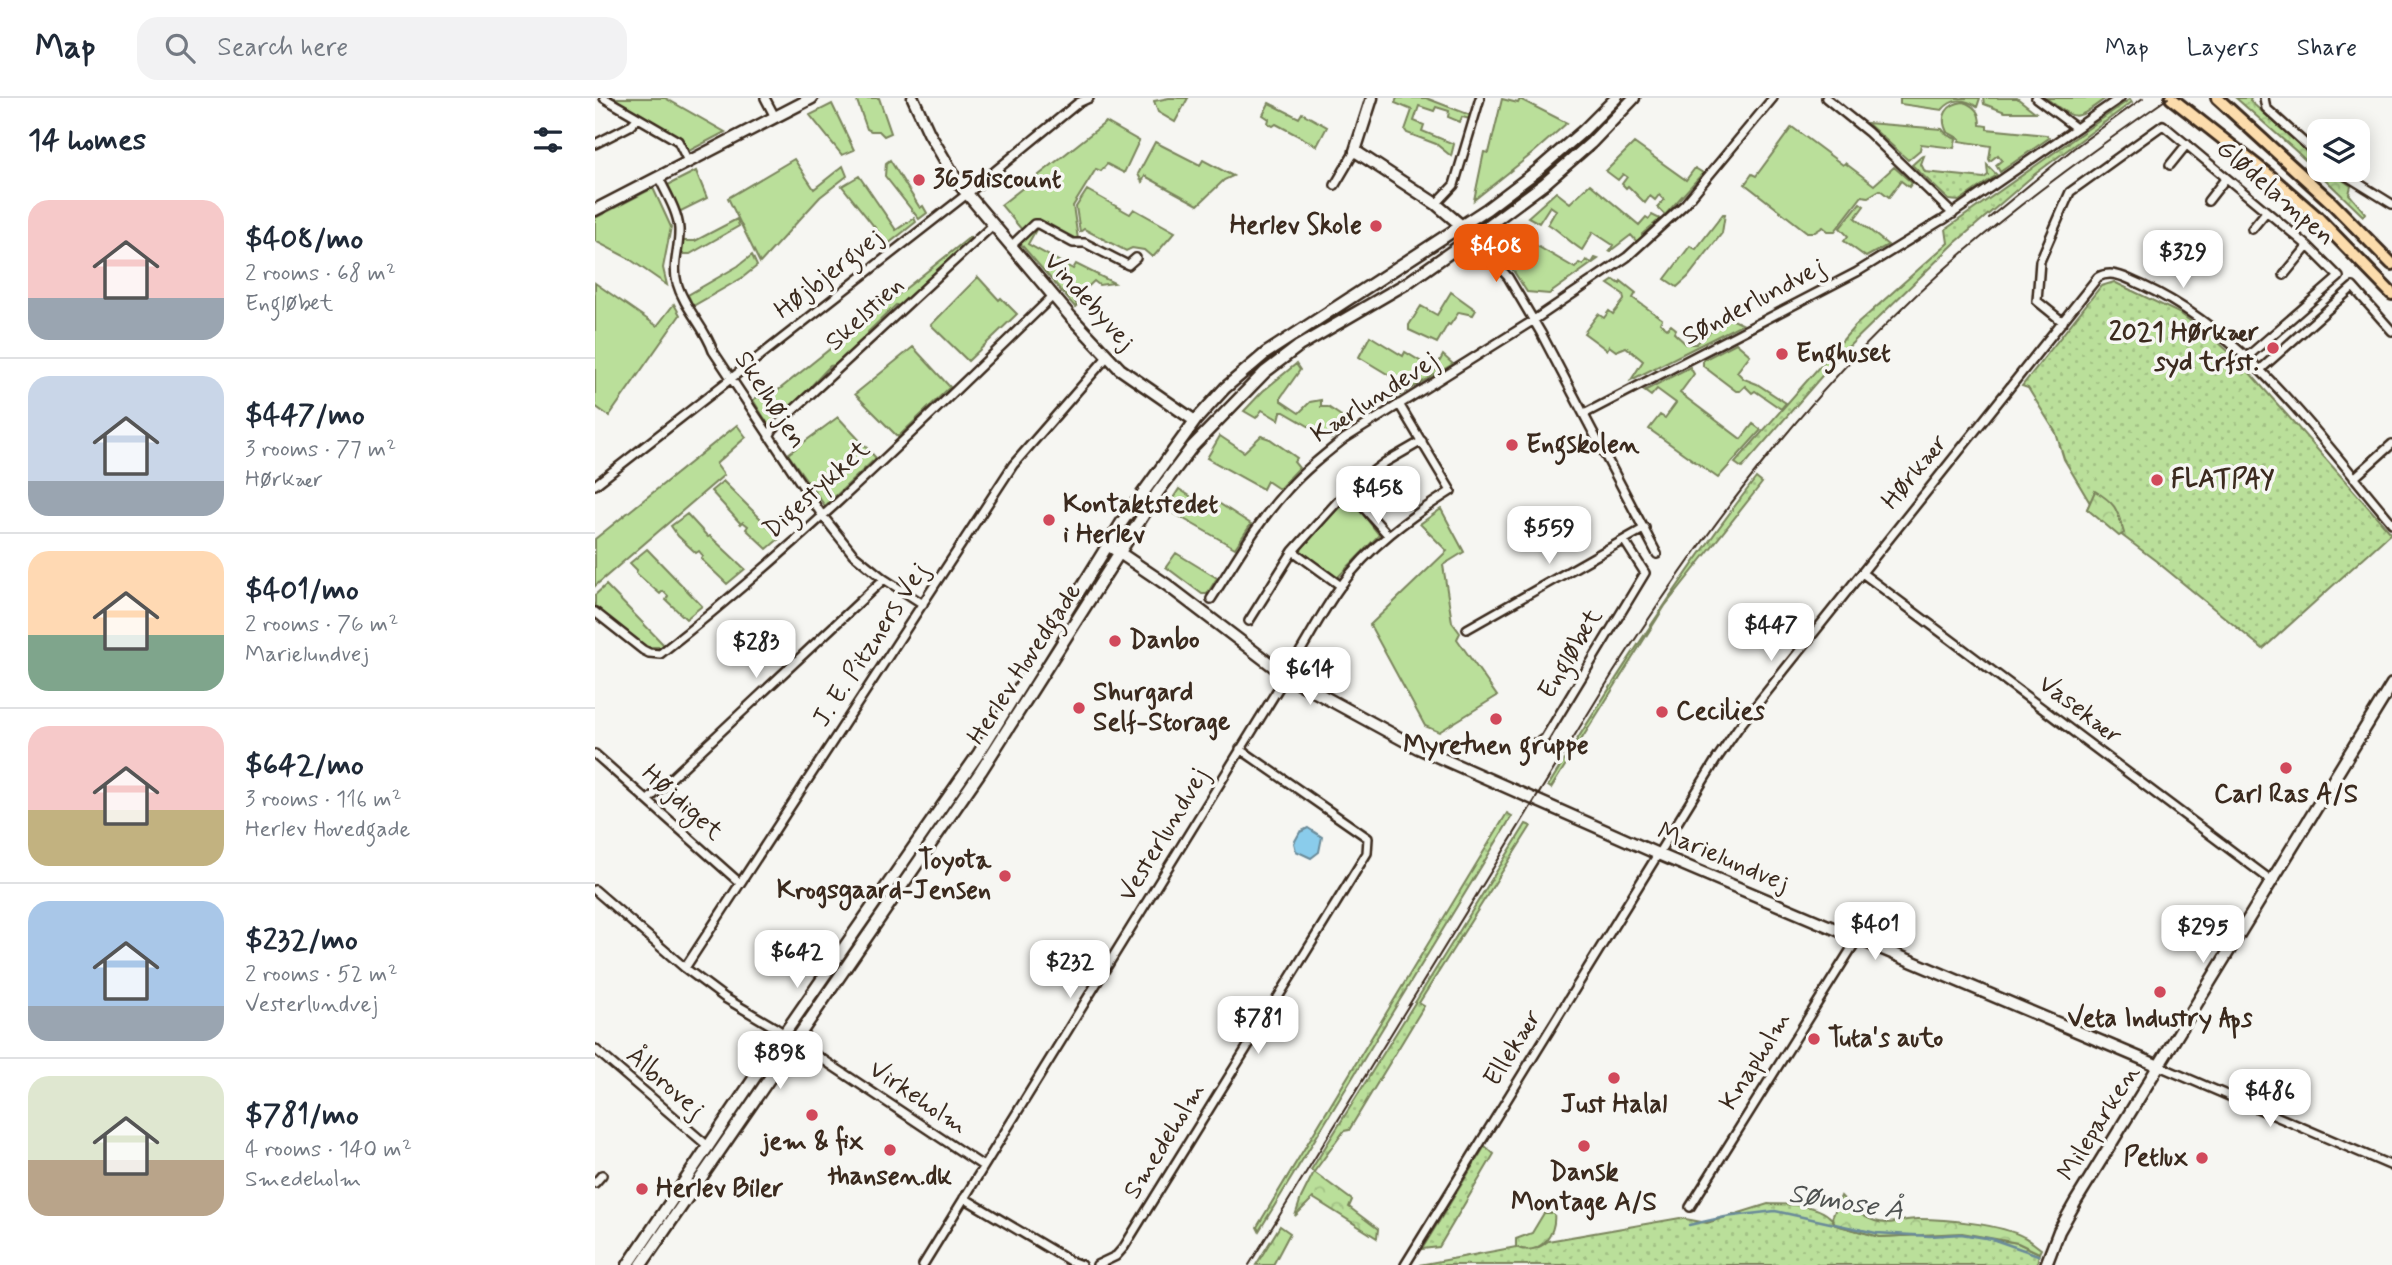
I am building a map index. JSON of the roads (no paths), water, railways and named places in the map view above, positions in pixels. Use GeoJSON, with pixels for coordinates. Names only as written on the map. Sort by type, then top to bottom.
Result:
{"type":"FeatureCollection","features":[{"type":"Feature","properties":{"kind":"main road"},"geometry":{"type":"LineString","coordinates":[[595,210],[811,98]]}},
{"type":"Feature","properties":{"kind":"main road","name":"Vindebyvej"},"geometry":{"type":"LineString","coordinates":[[913,98],[946,164],[967,194],[1053,296],[1107,357],[1195,421]]}},
{"type":"Feature","properties":{"kind":"main road"},"geometry":{"type":"LineString","coordinates":[[1372,98],[1355,151],[1436,204],[1463,227]]}},
{"type":"Feature","properties":{"kind":"main road","name":"Herlev Hovedgade"},"geometry":{"type":"LineString","coordinates":[[628,1265],[979,753],[1130,510],[1195,421],[1226,388],[1276,346],[1463,227],[1537,171],[1616,98]]}},
{"type":"Feature","properties":{"kind":"main road","name":"Herlev Hovedgade"},"geometry":{"type":"LineString","coordinates":[[641,1265],[981,771],[1159,492],[1208,430],[1265,372],[1299,346],[1407,283],[1544,184],[1591,143],[1635,98]]}},
{"type":"Feature","properties":{"kind":"main road"},"geometry":{"type":"LineString","coordinates":[[2217,98],[2331,202],[2392,264]]}},
{"type":"Feature","properties":{"kind":"main road"},"geometry":{"type":"LineString","coordinates":[[2174,100],[2317,217],[2392,295]]}},
{"type":"Feature","properties":{"kind":"main road","name":"Marielundvej"},"geometry":{"type":"LineString","coordinates":[[1108,545],[1167,584],[1286,676],[1418,748],[1658,854],[2159,1066]]}},
{"type":"Feature","properties":{"kind":"main road","name":"Mileparken"},"geometry":{"type":"LineString","coordinates":[[2046,1265],[2066,1218],[2392,684]]}},
{"type":"Feature","properties":{"kind":"street"},"geometry":{"type":"LineString","coordinates":[[604,98],[678,141],[688,161]]}},
{"type":"Feature","properties":{"kind":"street"},"geometry":{"type":"LineString","coordinates":[[765,98],[775,117]]}},
{"type":"Feature","properties":{"kind":"street","name":"Højbjergvej"},"geometry":{"type":"LineString","coordinates":[[595,485],[967,194],[1078,100],[1089,98]]}},
{"type":"Feature","properties":{"kind":"street"},"geometry":{"type":"LineString","coordinates":[[1436,204],[1454,184],[1480,98]]}},
{"type":"Feature","properties":{"kind":"street","name":"Kærlundevej"},"geometry":{"type":"LineString","coordinates":[[1211,599],[1258,526],[1286,491],[1344,439],[1534,320],[1627,257],[1685,204],[1773,98]]}},
{"type":"Feature","properties":{"kind":"street"},"geometry":{"type":"LineString","coordinates":[[1826,98],[1868,132],[1953,214]]}},
{"type":"Feature","properties":{"kind":"street"},"geometry":{"type":"LineString","coordinates":[[2036,98],[2077,128]]}},
{"type":"Feature","properties":{"kind":"street","name":"Sønderlundvej"},"geometry":{"type":"LineString","coordinates":[[1584,414],[1857,272],[1953,214],[2120,98]]}},
{"type":"Feature","properties":{"kind":"street"},"geometry":{"type":"LineString","coordinates":[[2263,99],[2266,108],[2307,145]]}},
{"type":"Feature","properties":{"kind":"street"},"geometry":{"type":"LineString","coordinates":[[595,144],[630,126],[638,118]]}},
{"type":"Feature","properties":{"kind":"street","name":"Glødelampen"},"geometry":{"type":"LineString","coordinates":[[2063,322],[2037,301],[2037,280],[2047,241],[2070,192],[2163,125],[2308,246],[2339,277],[2247,357]]}},
{"type":"Feature","properties":{"kind":"street"},"geometry":{"type":"LineString","coordinates":[[2170,166],[2187,144]]}},
{"type":"Feature","properties":{"kind":"street"},"geometry":{"type":"LineString","coordinates":[[1335,185],[1355,151]]}},
{"type":"Feature","properties":{"kind":"street","name":"Skelhøjen"},"geometry":{"type":"LineString","coordinates":[[659,178],[678,222],[674,273],[678,288],[710,341],[713,351],[822,516],[853,554],[884,579],[923,604]]}},
{"type":"Feature","properties":{"kind":"street"},"geometry":{"type":"LineString","coordinates":[[2208,201],[2226,178]]}},
{"type":"Feature","properties":{"kind":"street"},"geometry":{"type":"LineString","coordinates":[[2356,182],[2392,204]]}},
{"type":"Feature","properties":{"kind":"street"},"geometry":{"type":"LineString","coordinates":[[2252,229],[2266,212]]}},
{"type":"Feature","properties":{"kind":"street","name":"Vindebyvej"},"geometry":{"type":"LineString","coordinates":[[1011,246],[1038,224],[1073,243],[1085,243],[1128,265],[1136,258]]}},
{"type":"Feature","properties":{"kind":"street","name":"Skelstien"},"geometry":{"type":"LineString","coordinates":[[769,437],[773,429],[993,225]]}},
{"type":"Feature","properties":{"kind":"street"},"geometry":{"type":"LineString","coordinates":[[1463,227],[1508,277],[1534,320],[1657,554]]}},
{"type":"Feature","properties":{"kind":"street"},"geometry":{"type":"LineString","coordinates":[[2284,275],[2308,246]]}},
{"type":"Feature","properties":{"kind":"street","name":"Hørkær"},"geometry":{"type":"LineString","coordinates":[[1658,854],[1738,728],[2098,277],[2106,272],[2123,276],[2178,303],[2211,326],[2261,369],[2392,523]]}},
{"type":"Feature","properties":{"kind":"street"},"geometry":{"type":"LineString","coordinates":[[2261,369],[2353,287],[2392,331]]}},
{"type":"Feature","properties":{"kind":"street","name":"Digestykket"},"geometry":{"type":"LineString","coordinates":[[595,612],[643,650],[660,654],[822,516],[1053,296]]}},
{"type":"Feature","properties":{"kind":"street","name":"J. E. Pitzners Vej"},"geometry":{"type":"LineString","coordinates":[[685,968],[1013,465],[1107,357]]}},
{"type":"Feature","properties":{"kind":"street"},"geometry":{"type":"LineString","coordinates":[[1297,657],[1341,586],[1388,535],[1451,491],[1399,404]]}},
{"type":"Feature","properties":{"kind":"street","name":"Vindebyvej"},"geometry":{"type":"LineString","coordinates":[[1195,421],[1208,430]]}},
{"type":"Feature","properties":{"kind":"street"},"geometry":{"type":"LineString","coordinates":[[1356,484],[1384,463],[1422,441]]}},
{"type":"Feature","properties":{"kind":"street"},"geometry":{"type":"LineString","coordinates":[[2354,478],[2392,444]]}},
{"type":"Feature","properties":{"kind":"street"},"geometry":{"type":"LineString","coordinates":[[1249,621],[1293,551],[1348,491],[1388,535]]}},
{"type":"Feature","properties":{"kind":"street","name":"Engløbet"},"geometry":{"type":"LineString","coordinates":[[1467,629],[1645,528]]}},
{"type":"Feature","properties":{"kind":"street","name":"Engløbet"},"geometry":{"type":"LineString","coordinates":[[1528,744],[1538,743],[1545,738],[1645,572],[1624,540]]}},
{"type":"Feature","properties":{"kind":"street"},"geometry":{"type":"LineString","coordinates":[[1293,551],[1341,586]]}},
{"type":"Feature","properties":{"kind":"street","name":"Vasekær"},"geometry":{"type":"LineString","coordinates":[[1862,573],[2272,881]]}},
{"type":"Feature","properties":{"kind":"street"},"geometry":{"type":"LineString","coordinates":[[647,800],[884,579]]}},
{"type":"Feature","properties":{"kind":"street","name":"Vesterlundvej"},"geometry":{"type":"LineString","coordinates":[[923,1265],[1286,676]]}},
{"type":"Feature","properties":{"kind":"street","name":"Smedeholm"},"geometry":{"type":"LineString","coordinates":[[1097,1265],[1116,1256],[1124,1247],[1361,864],[1369,845],[1368,838],[1359,831],[1240,750]]}},
{"type":"Feature","properties":{"kind":"street","name":"Højdiget"},"geometry":{"type":"LineString","coordinates":[[595,754],[740,883]]}},
{"type":"Feature","properties":{"kind":"street","name":"Ellekær"},"geometry":{"type":"LineString","coordinates":[[1405,1265],[1658,854]]}},
{"type":"Feature","properties":{"kind":"street","name":"Virkeholm"},"geometry":{"type":"LineString","coordinates":[[595,890],[685,968],[726,998],[983,1166]]}},
{"type":"Feature","properties":{"kind":"street","name":"Knapholm"},"geometry":{"type":"LineString","coordinates":[[1690,1207],[1858,938]]}},
{"type":"Feature","properties":{"kind":"street","name":"Ålbrovej"},"geometry":{"type":"LineString","coordinates":[[595,1049],[709,1147]]}},
{"type":"Feature","properties":{"kind":"street","name":"Marielundvej"},"geometry":{"type":"LineString","coordinates":[[2159,1066],[2392,1166]]}},
{"type":"Feature","properties":{"kind":"street"},"geometry":{"type":"LineString","coordinates":[[595,1183],[602,1175]]}},
{"type":"Feature","properties":{"kind":"street"},"geometry":{"type":"LineString","coordinates":[[964,1198],[1081,1265]]}},
{"type":"Feature","properties":{"kind":"water"},"geometry":{"type":"Polygon","coordinates":[[[1308,828],[1322,837],[1319,852],[1311,858],[1296,851],[1294,843],[1300,832],[1308,828]]]}},
{"type":"Feature","properties":{"kind":"waterway","name":"Sømose Å"},"geometry":{"type":"LineString","coordinates":[[1689,1225],[1725,1217],[1775,1211],[1876,1233],[1930,1236],[1961,1234],[1992,1239],[2038,1255]]}},
{"type":"Feature","properties":{"kind":"tram line"},"geometry":{"type":"LineString","coordinates":[[1989,218],[2074,148],[2143,98]]}},
{"type":"Feature","properties":{"kind":"tram line"},"geometry":{"type":"LineString","coordinates":[[1249,1265],[1613,673],[1731,503],[1818,397],[1913,298],[1965,251],[2039,191],[2168,98]]}},
{"type":"Feature","properties":{"kind":"place","name":"365discount"},"geometry":{"type":"Point","coordinates":[919,180]}},
{"type":"Feature","properties":{"kind":"place","name":"Herlev Skole"},"geometry":{"type":"Point","coordinates":[1376,226]}},
{"type":"Feature","properties":{"kind":"place","name":"2021 Hørkær syd trfst."},"geometry":{"type":"Point","coordinates":[2273,348]}},
{"type":"Feature","properties":{"kind":"place","name":"Enghuset"},"geometry":{"type":"Point","coordinates":[1782,354]}},
{"type":"Feature","properties":{"kind":"place","name":"Engskolen"},"geometry":{"type":"Point","coordinates":[1512,445]}},
{"type":"Feature","properties":{"kind":"place","name":"FLATPAY"},"geometry":{"type":"Point","coordinates":[2157,480]}},
{"type":"Feature","properties":{"kind":"place","name":"Kontaktstedet i Herlev"},"geometry":{"type":"Point","coordinates":[1049,520]}},
{"type":"Feature","properties":{"kind":"place","name":"Danbo"},"geometry":{"type":"Point","coordinates":[1115,641]}},
{"type":"Feature","properties":{"kind":"place","name":"Shurgard Self-Storage"},"geometry":{"type":"Point","coordinates":[1079,708]}},
{"type":"Feature","properties":{"kind":"place","name":"Cecilies"},"geometry":{"type":"Point","coordinates":[1662,712]}},
{"type":"Feature","properties":{"kind":"place","name":"Myretuen gruppe"},"geometry":{"type":"Point","coordinates":[1496,719]}},
{"type":"Feature","properties":{"kind":"place","name":"Carl Ras A/S"},"geometry":{"type":"Point","coordinates":[2286,768]}},
{"type":"Feature","properties":{"kind":"place","name":"Toyota Krogsgaard-Jensen"},"geometry":{"type":"Point","coordinates":[1005,876]}},
{"type":"Feature","properties":{"kind":"place","name":"Veta Industry Aps"},"geometry":{"type":"Point","coordinates":[2160,992]}},
{"type":"Feature","properties":{"kind":"place","name":"Tuta's auto"},"geometry":{"type":"Point","coordinates":[1814,1039]}},
{"type":"Feature","properties":{"kind":"place","name":"Just Halal"},"geometry":{"type":"Point","coordinates":[1614,1078]}},
{"type":"Feature","properties":{"kind":"place","name":"jem & fix"},"geometry":{"type":"Point","coordinates":[812,1115]}},
{"type":"Feature","properties":{"kind":"place","name":"Dansk Montage A/S"},"geometry":{"type":"Point","coordinates":[1584,1146]}},
{"type":"Feature","properties":{"kind":"place","name":"thansen.dk"},"geometry":{"type":"Point","coordinates":[890,1150]}},
{"type":"Feature","properties":{"kind":"place","name":"Petlux"},"geometry":{"type":"Point","coordinates":[2202,1158]}},
{"type":"Feature","properties":{"kind":"place","name":"Herlev Biler"},"geometry":{"type":"Point","coordinates":[642,1189]}}]}
